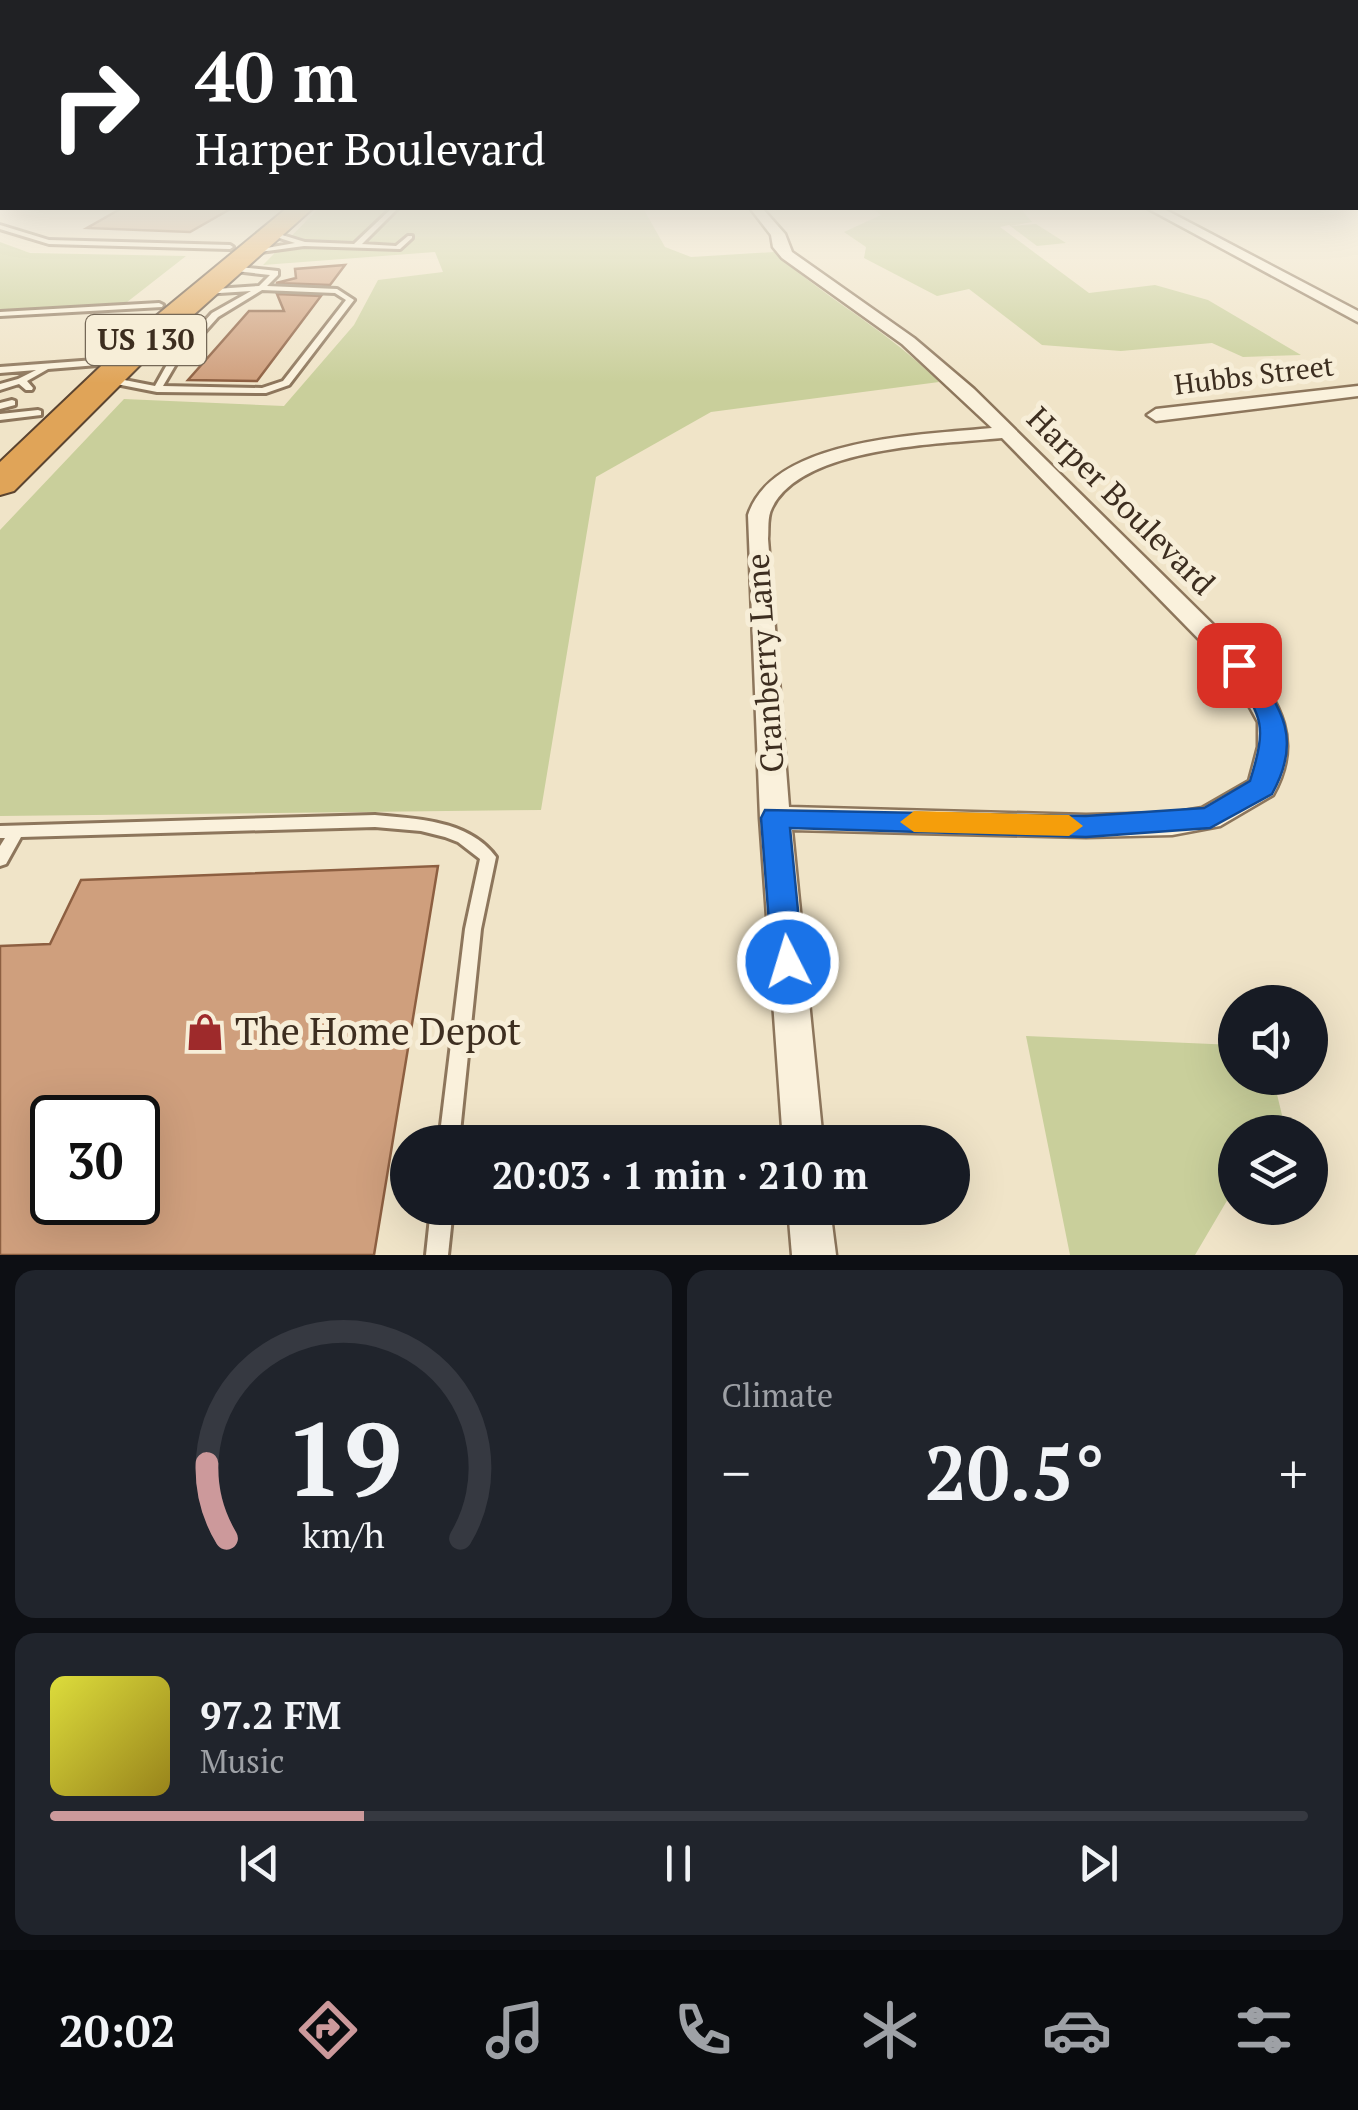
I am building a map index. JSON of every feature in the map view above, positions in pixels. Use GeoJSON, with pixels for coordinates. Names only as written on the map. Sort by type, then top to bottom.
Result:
{"type":"FeatureCollection","features":[{"type":"Feature","properties":{"kind":"highway","name":"US 130"},"geometry":{"type":"LineString","coordinates":[[0,482],[159,305],[216,266]]}},
{"type":"Feature","properties":{"kind":"highway","name":"US 130"},"geometry":{"type":"LineString","coordinates":[[0,449],[23,395],[101,371],[226,266]]}},
{"type":"Feature","properties":{"kind":"street","name":"Harper Boulevard"},"geometry":{"type":"LineString","coordinates":[[774,818],[1086,826],[1172,824],[1210,818],[1262,787],[1277,738],[1271,713],[1239,665],[1006,432],[908,340],[799,266]]}},
{"type":"Feature","properties":{"kind":"street"},"geometry":{"type":"LineString","coordinates":[[1261,266],[1358,317]]}},
{"type":"Feature","properties":{"kind":"street","name":"Hubbs Street"},"geometry":{"type":"LineString","coordinates":[[1156,415],[1358,390]]}},
{"type":"Feature","properties":{"kind":"street","name":"Cranberry Lane"},"geometry":{"type":"LineString","coordinates":[[802,1125],[774,818],[757,539],[760,510],[790,476],[826,458],[874,448],[1006,432]]}},
{"type":"Feature","properties":{"kind":"street"},"geometry":{"type":"LineString","coordinates":[[811,1225],[814,1255]]}},
{"type":"Feature","properties":{"kind":"lane"},"geometry":{"type":"LineString","coordinates":[[157,389],[172,364],[215,315],[261,288],[275,272],[270,266]]}},
{"type":"Feature","properties":{"kind":"lane"},"geometry":{"type":"LineString","coordinates":[[0,370],[50,365],[101,371],[157,389],[276,389],[286,383],[350,300],[337,292],[261,288],[199,292]]}},
{"type":"Feature","properties":{"kind":"lane"},"geometry":{"type":"LineString","coordinates":[[0,314],[159,305]]}},
{"type":"Feature","properties":{"kind":"lane"},"geometry":{"type":"LineString","coordinates":[[0,417],[50,365]]}},
{"type":"Feature","properties":{"kind":"lane"},"geometry":{"type":"LineString","coordinates":[[0,387],[23,395]]}},
{"type":"Feature","properties":{"kind":"lane"},"geometry":{"type":"LineString","coordinates":[[0,406],[23,395]]}},
{"type":"Feature","properties":{"kind":"lane"},"geometry":{"type":"LineString","coordinates":[[0,860],[8,832],[375,822],[426,826],[471,838],[488,857],[473,929],[452,1125]]}},
{"type":"Feature","properties":{"kind":"lane"},"geometry":{"type":"LineString","coordinates":[[437,1255],[440,1225]]}},
{"type":"Feature","properties":{"kind":"green space"},"geometry":{"type":"Polygon","coordinates":[[[0,266],[174,266],[122,306],[0,314],[0,266]]]}},
{"type":"Feature","properties":{"kind":"green space"},"geometry":{"type":"Polygon","coordinates":[[[440,266],[791,266],[939,382],[711,412],[596,477],[541,810],[0,816],[0,530],[124,399],[284,406],[354,325],[378,280],[443,272],[440,266]]]}},
{"type":"Feature","properties":{"kind":"green space"},"geometry":{"type":"Polygon","coordinates":[[[879,266],[1052,266],[1089,293],[1155,285],[1208,300],[1301,355],[1243,357],[1212,343],[1121,351],[1042,345],[969,289],[937,296],[879,266]]]}},
{"type":"Feature","properties":{"kind":"green space"},"geometry":{"type":"Polygon","coordinates":[[[1026,1036],[1218,1044],[1218,1095],[1277,1095],[1282,1115],[1218,1115],[1218,1216],[1195,1255],[1070,1255],[1026,1036]]]}},
{"type":"Feature","properties":{"kind":"building"},"geometry":{"type":"Polygon","coordinates":[[[345,266],[330,285],[276,283],[296,278],[295,269],[345,266]]]}},
{"type":"Feature","properties":{"kind":"building"},"geometry":{"type":"Polygon","coordinates":[[[277,294],[321,296],[257,381],[188,380],[249,311],[284,311],[277,294]]]}},
{"type":"Feature","properties":{"kind":"building","name":"The Home Depot"},"geometry":{"type":"Polygon","coordinates":[[[438,866],[395,1125],[390,1125],[390,1158],[374,1255],[0,1255],[0,946],[50,944],[81,880],[438,866]]]}},
{"type":"Feature","properties":{"kind":"slow traffic"},"geometry":{"type":"LineString","coordinates":[[914,822],[1069,826]]}},
{"type":"Feature","properties":{"kind":"place","name":"The Home Depot"},"geometry":{"type":"Point","coordinates":[205,1032]}},
{"type":"Feature","properties":{"kind":"route"},"geometry":{"type":"LineString","coordinates":[[788,962],[774,818],[1086,826],[1172,824],[1210,818],[1262,787],[1277,738],[1271,713],[1239,665]]}}]}
